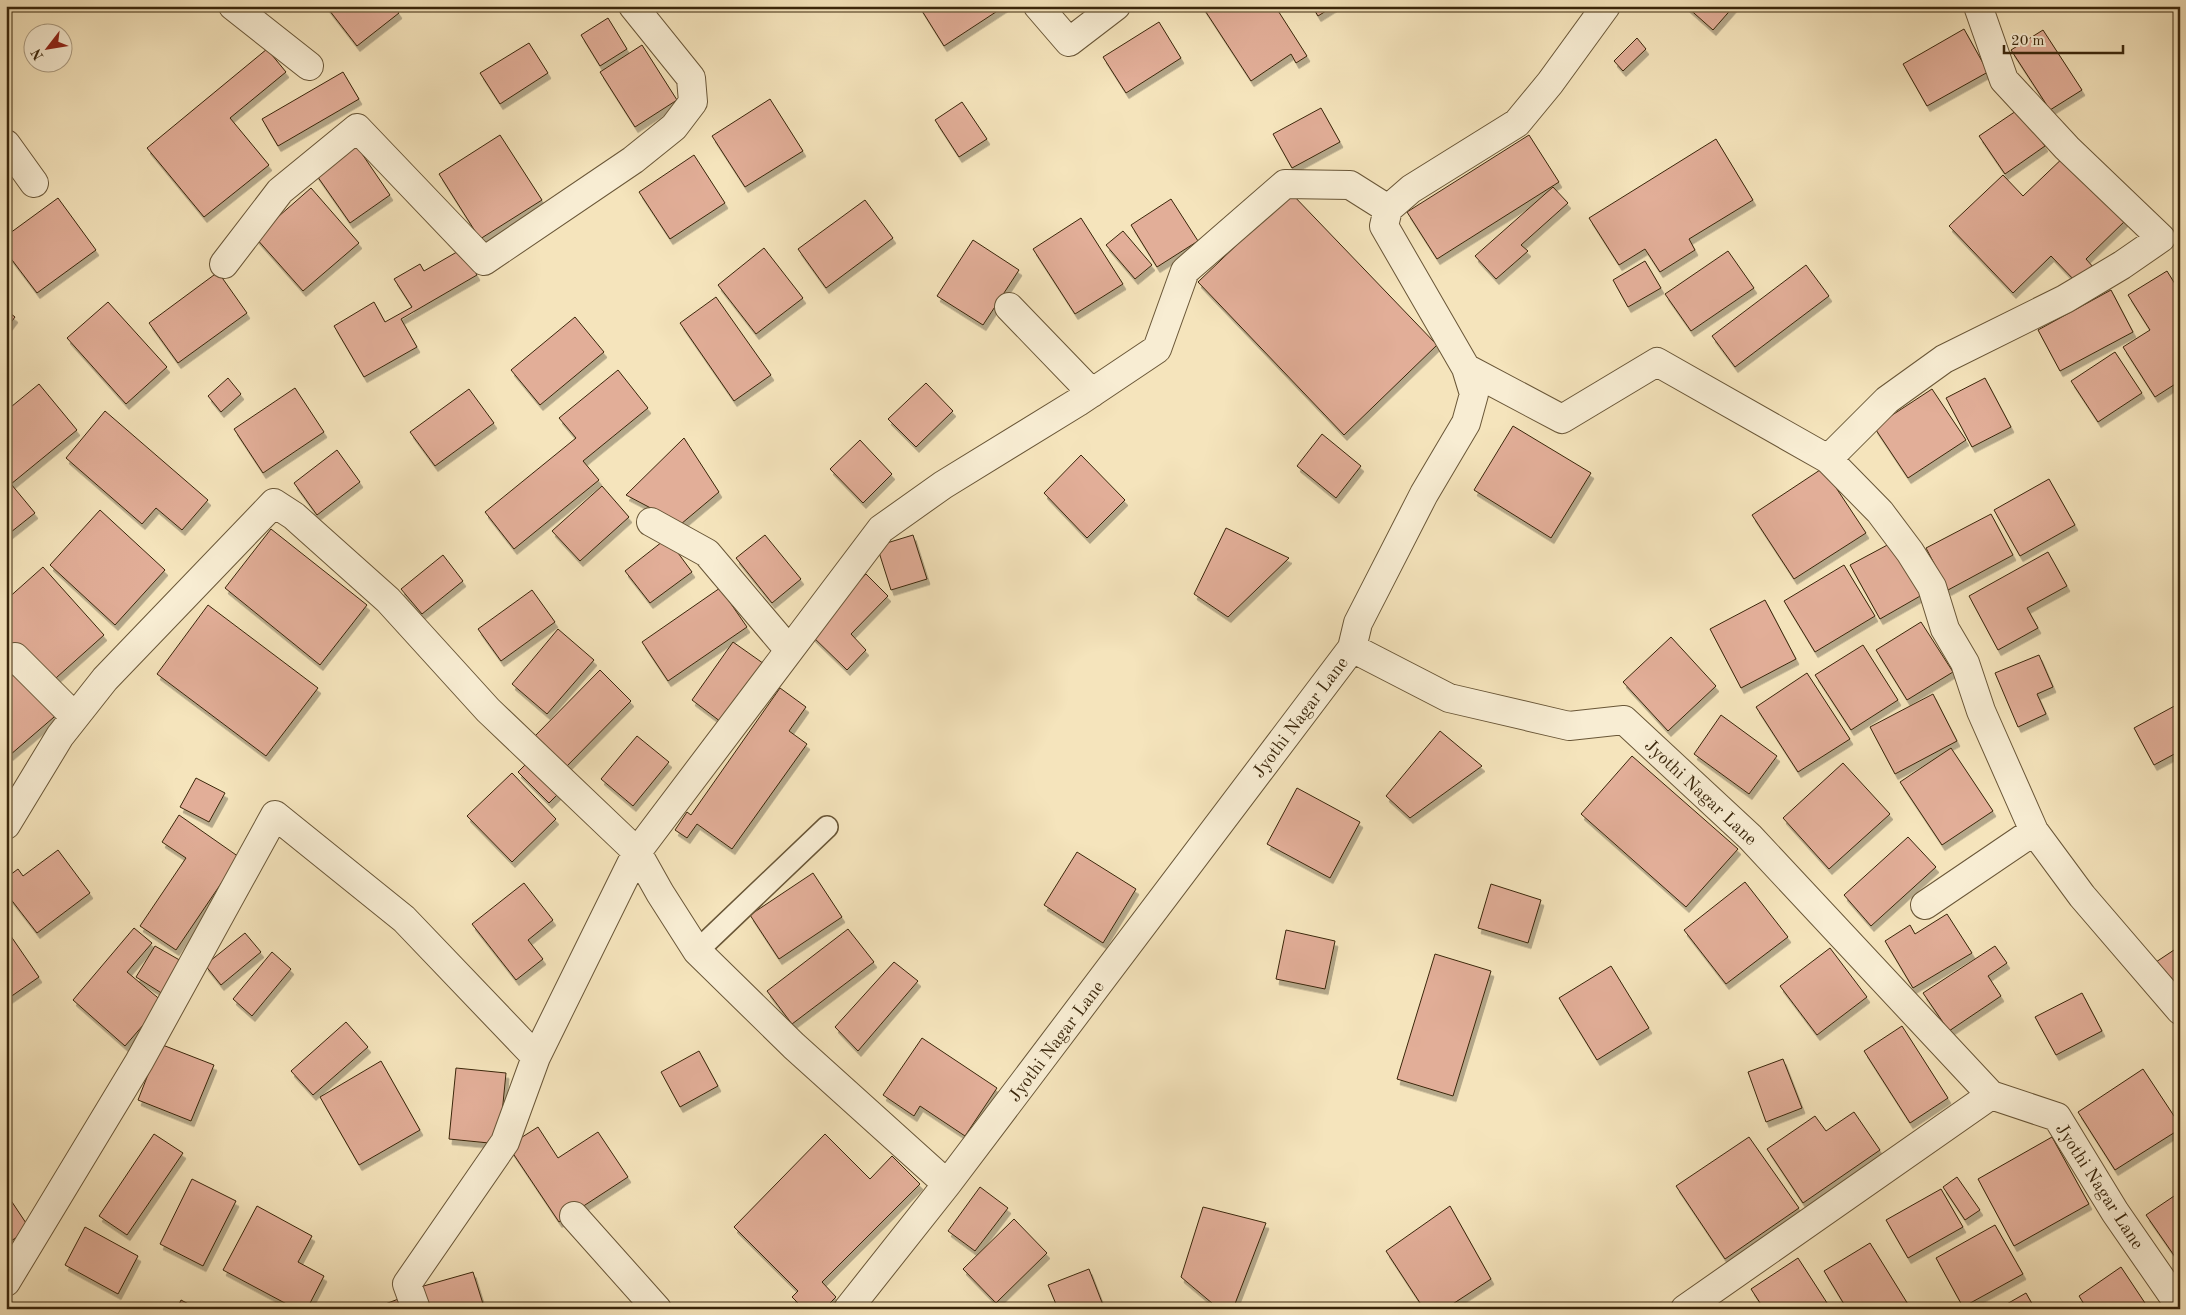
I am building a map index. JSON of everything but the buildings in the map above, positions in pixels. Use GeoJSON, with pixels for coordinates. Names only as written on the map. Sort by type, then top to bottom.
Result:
{"type":"FeatureCollection","features":[{"type":"Feature","properties":{"kind":"street"},"geometry":{"type":"LineString","coordinates":[[233,6],[309,66]]}},
{"type":"Feature","properties":{"kind":"street"},"geometry":{"type":"LineString","coordinates":[[224,264],[280,191],[357,128],[484,262],[633,160],[674,127],[694,102],[691,78],[633,6]]}},
{"type":"Feature","properties":{"kind":"street"},"geometry":{"type":"LineString","coordinates":[[1038,6],[1069,42],[1116,6]]}},
{"type":"Feature","properties":{"kind":"street"},"geometry":{"type":"LineString","coordinates":[[1352,648],[1358,623],[1424,494],[1466,423],[1474,394],[1466,368],[1384,226],[1388,209],[1411,189],[1517,123],[1550,83],[1606,6]]}},
{"type":"Feature","properties":{"kind":"street"},"geometry":{"type":"LineString","coordinates":[[1828,460],[1887,400],[1944,359],[2065,298],[2170,234],[2067,148],[2004,80],[1978,6]]}},
{"type":"Feature","properties":{"kind":"street"},"geometry":{"type":"LineString","coordinates":[[6,144],[34,183]]}},
{"type":"Feature","properties":{"kind":"street"},"geometry":{"type":"LineString","coordinates":[[416,1309],[407,1284],[505,1142],[536,1057],[637,852],[881,528],[943,485],[1092,393],[1157,349],[1186,271],[1285,184],[1350,185],[1388,209]]}},
{"type":"Feature","properties":{"kind":"street"},"geometry":{"type":"LineString","coordinates":[[1009,307],[1092,393]]}},
{"type":"Feature","properties":{"kind":"street"},"geometry":{"type":"LineString","coordinates":[[1466,368],[1562,419],[1658,362],[1828,460],[1880,512],[1910,552],[1932,588],[1946,628],[1964,663],[1981,711],[2034,831],[2082,896],[2180,1010]]}},
{"type":"Feature","properties":{"kind":"street"},"geometry":{"type":"LineString","coordinates":[[6,824],[60,736],[106,678],[274,504],[294,516],[388,600],[488,710],[637,852],[660,893],[697,951],[794,1046],[947,1184]]}},
{"type":"Feature","properties":{"kind":"street"},"geometry":{"type":"LineString","coordinates":[[651,522],[707,553],[789,650]]}},
{"type":"Feature","properties":{"kind":"street","name":"Jyothi Nagar Lane"},"geometry":{"type":"LineString","coordinates":[[848,1309],[947,1184],[1352,648],[1449,698],[1568,726],[1624,720],[1750,837],[1991,1095],[2056,1117],[2115,1212],[2180,1306]]}},
{"type":"Feature","properties":{"kind":"street"},"geometry":{"type":"LineString","coordinates":[[16,657],[75,717]]}},
{"type":"Feature","properties":{"kind":"street"},"geometry":{"type":"LineString","coordinates":[[6,1282],[140,1062],[275,815],[404,919],[536,1057]]}},
{"type":"Feature","properties":{"kind":"street"},"geometry":{"type":"LineString","coordinates":[[1925,906],[2034,831]]}},
{"type":"Feature","properties":{"kind":"street"},"geometry":{"type":"LineString","coordinates":[[1685,1309],[1991,1095]]}},
{"type":"Feature","properties":{"kind":"street"},"geometry":{"type":"LineString","coordinates":[[574,1216],[657,1309]]}},
{"type":"Feature","properties":{"kind":"lane"},"geometry":{"type":"LineString","coordinates":[[697,951],[827,827]]}}]}
